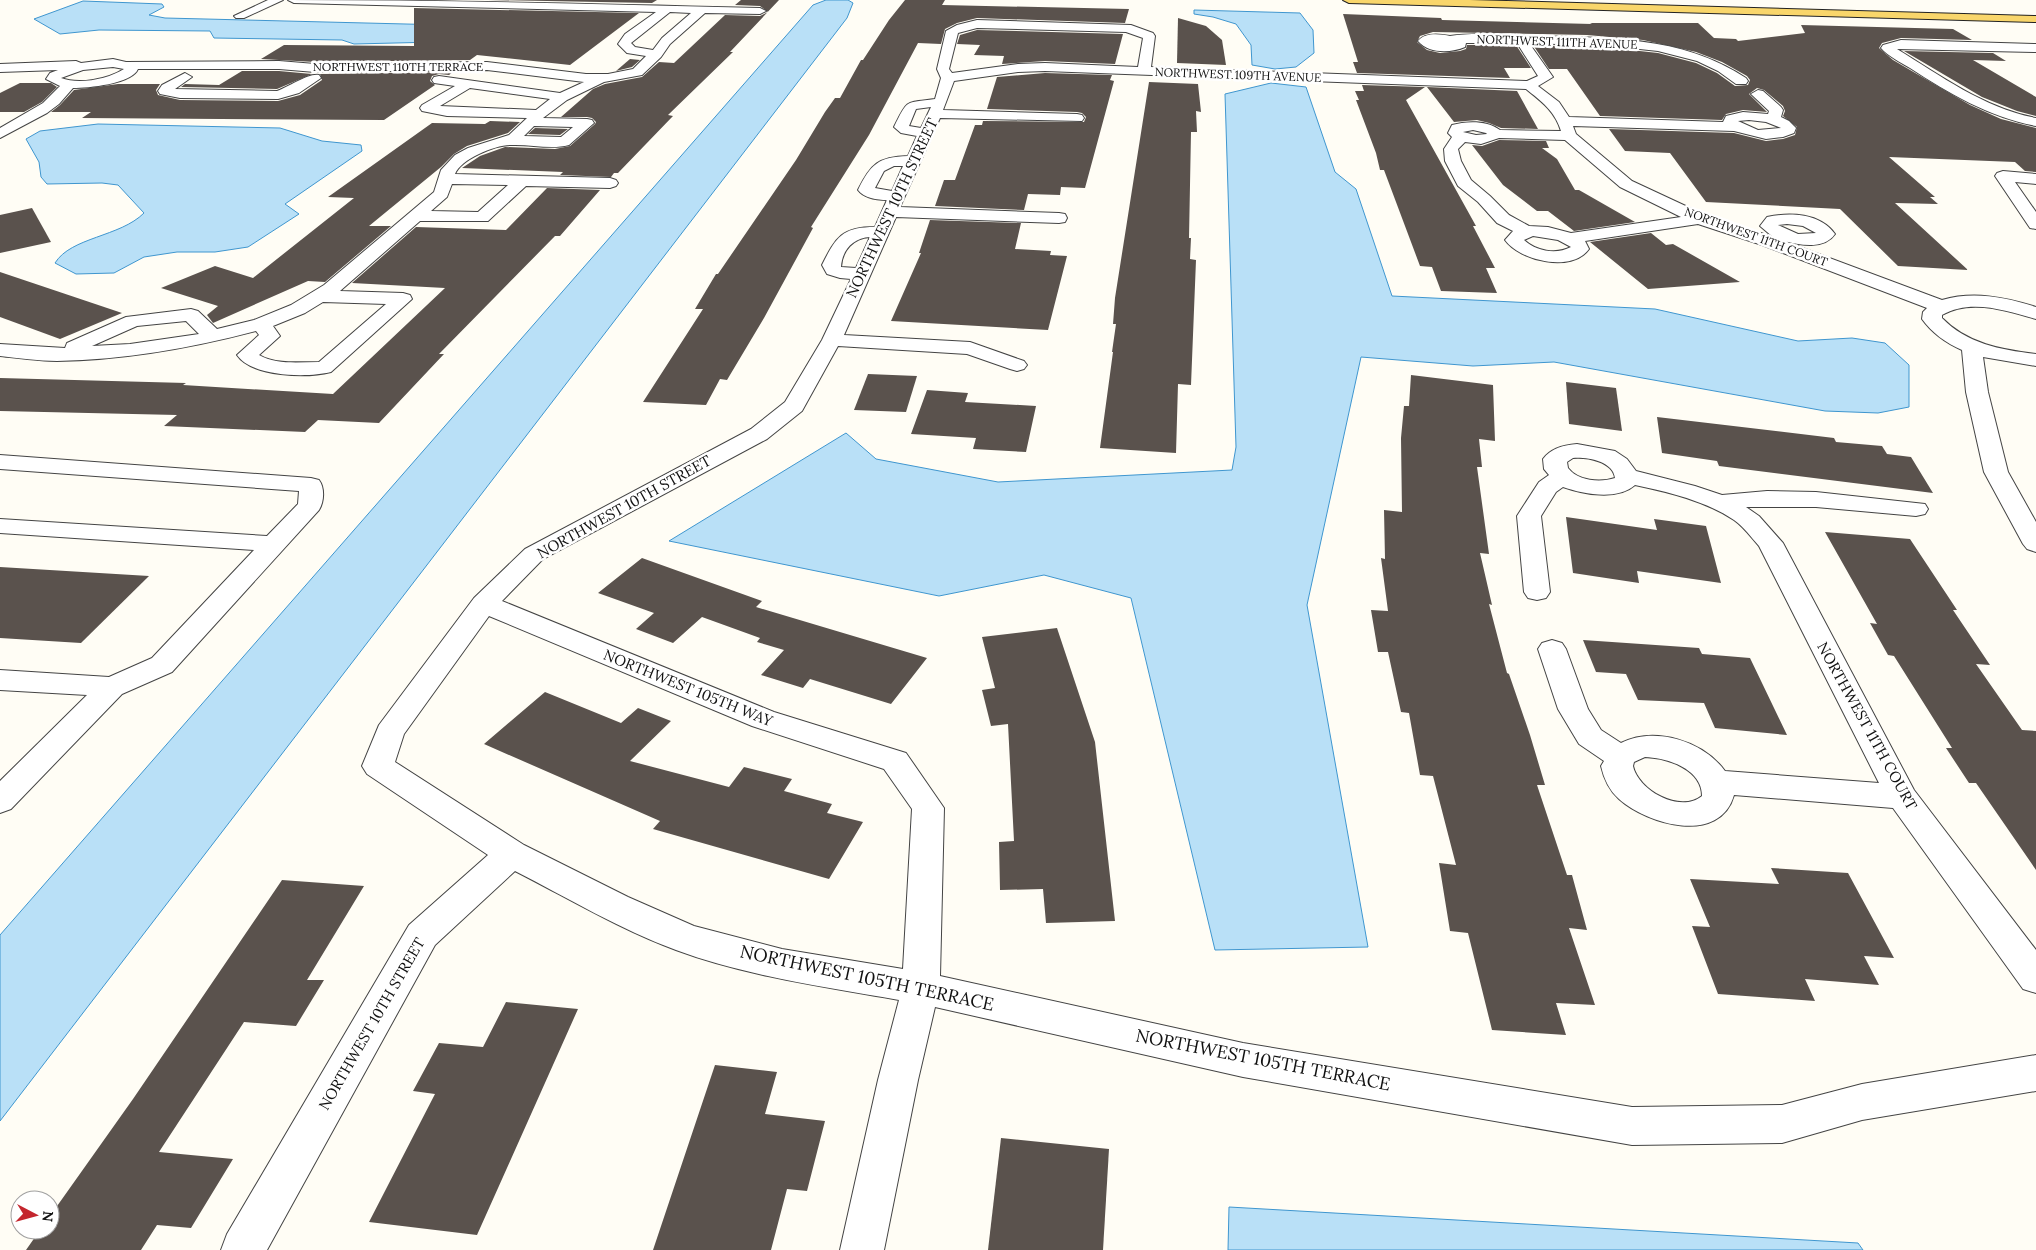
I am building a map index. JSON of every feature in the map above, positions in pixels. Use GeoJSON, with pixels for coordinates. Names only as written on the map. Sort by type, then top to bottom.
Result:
{"type":"FeatureCollection","features":[{"type":"Feature","properties":{"kind":"main road"},"geometry":{"type":"LineString","coordinates":[[1349,0],[2036,19]]}},
{"type":"Feature","properties":{"kind":"main road"},"geometry":{"type":"LineString","coordinates":[[1575,0],[2036,12]]}},
{"type":"Feature","properties":{"kind":"street"},"geometry":{"type":"LineString","coordinates":[[240,16],[277,0]]}},
{"type":"Feature","properties":{"kind":"street"},"geometry":{"type":"LineString","coordinates":[[294,0],[582,8],[629,4],[669,8],[760,11]]}},
{"type":"Feature","properties":{"kind":"street"},"geometry":{"type":"LineString","coordinates":[[412,16],[443,3]]}},
{"type":"Feature","properties":{"kind":"street"},"geometry":{"type":"LineString","coordinates":[[669,8],[629,37],[624,44],[636,51],[657,54],[678,29],[704,9]]}},
{"type":"Feature","properties":{"kind":"street","name":"NORTHWEST 10TH STREET"},"geometry":{"type":"LineString","coordinates":[[242,1250],[422,935],[512,854],[378,766],[390,732],[484,604],[534,554],[759,434],[794,406],[832,340],[937,107],[952,31],[977,24],[1127,28],[1148,36],[1144,72]]}},
{"type":"Feature","properties":{"kind":"street","name":"NORTHWEST 111TH AVENUE"},"geometry":{"type":"LineString","coordinates":[[1453,39],[1633,43],[1661,48],[1712,62],[1741,81]]}},
{"type":"Feature","properties":{"kind":"street"},"geometry":{"type":"LineString","coordinates":[[1520,39],[1546,77],[1529,86]]}},
{"type":"Feature","properties":{"kind":"street"},"geometry":{"type":"LineString","coordinates":[[2036,48],[1901,44],[1887,48],[1991,110],[2021,120],[2036,122]]}},
{"type":"Feature","properties":{"kind":"street","name":"NORTHWEST 110TH TERRACE"},"geometry":{"type":"LineString","coordinates":[[125,71],[279,65],[315,68],[487,66],[602,78],[637,72],[657,54]]}},
{"type":"Feature","properties":{"kind":"street"},"geometry":{"type":"LineString","coordinates":[[0,68],[113,63],[125,71]]}},
{"type":"Feature","properties":{"kind":"street"},"geometry":{"type":"LineString","coordinates":[[90,65],[68,70],[54,76],[53,79],[61,83],[70,84],[98,82],[125,71],[185,77],[445,81],[562,97]]}},
{"type":"Feature","properties":{"kind":"street","name":"NORTHWEST 109TH AVENUE"},"geometry":{"type":"LineString","coordinates":[[937,107],[1018,68],[1045,67],[1529,86]]}},
{"type":"Feature","properties":{"kind":"street"},"geometry":{"type":"LineString","coordinates":[[185,77],[165,90],[180,94],[278,95],[294,90],[314,78]]}},
{"type":"Feature","properties":{"kind":"street"},"geometry":{"type":"LineString","coordinates":[[1,352],[56,355],[130,350],[198,340],[261,324],[298,309],[331,289],[441,194],[449,170],[460,158],[472,151],[514,138],[535,118],[562,97],[602,78]]}},
{"type":"Feature","properties":{"kind":"street"},"geometry":{"type":"LineString","coordinates":[[0,134],[54,102],[58,98],[59,92],[70,84]]}},
{"type":"Feature","properties":{"kind":"street"},"geometry":{"type":"LineString","coordinates":[[468,84],[427,108],[447,112],[587,123],[564,142],[506,140]]}},
{"type":"Feature","properties":{"kind":"street","name":"NORTHWEST 11TH COURT"},"geometry":{"type":"LineString","coordinates":[[1529,86],[1554,105],[1567,129],[1626,184],[1700,219],[1775,238],[1940,306]]}},
{"type":"Feature","properties":{"kind":"street"},"geometry":{"type":"LineString","coordinates":[[1758,94],[1776,110],[1775,115],[1771,119]]}},
{"type":"Feature","properties":{"kind":"street"},"geometry":{"type":"LineString","coordinates":[[937,107],[1077,118]]}},
{"type":"Feature","properties":{"kind":"street"},"geometry":{"type":"LineString","coordinates":[[13,111],[39,112]]}},
{"type":"Feature","properties":{"kind":"street"},"geometry":{"type":"LineString","coordinates":[[1526,232],[1503,219],[1484,199],[1464,183],[1458,175],[1451,149],[1456,142],[1463,137],[1487,139],[1495,136],[1495,134],[1567,129],[1734,127],[1750,132],[1770,134],[1789,130],[1786,124],[1752,116],[1736,117],[1729,121],[1734,127]]}},
{"type":"Feature","properties":{"kind":"street"},"geometry":{"type":"LineString","coordinates":[[2036,179],[2003,176],[2036,224]]}},
{"type":"Feature","properties":{"kind":"street"},"geometry":{"type":"LineString","coordinates":[[446,179],[610,183]]}},
{"type":"Feature","properties":{"kind":"street"},"geometry":{"type":"LineString","coordinates":[[416,216],[482,217],[522,181]]}},
{"type":"Feature","properties":{"kind":"street"},"geometry":{"type":"LineString","coordinates":[[889,213],[1059,218]]}},
{"type":"Feature","properties":{"kind":"street"},"geometry":{"type":"LineString","coordinates":[[1570,238],[1700,219]]}},
{"type":"Feature","properties":{"kind":"street"},"geometry":{"type":"LineString","coordinates":[[1526,232],[1556,233],[1570,238],[1578,243],[1580,249],[1574,254],[1561,256],[1545,256],[1519,247],[1514,240],[1517,235],[1526,232]]}},
{"type":"Feature","properties":{"kind":"street"},"geometry":{"type":"LineString","coordinates":[[261,324],[270,336],[247,355],[251,361],[263,366],[324,368],[403,299],[320,296]]}},
{"type":"Feature","properties":{"kind":"street"},"geometry":{"type":"LineString","coordinates":[[2036,313],[2005,305],[1954,302],[1940,306],[1933,312],[1932,319],[1939,328],[1972,346],[2000,354],[2036,360]]}},
{"type":"Feature","properties":{"kind":"street"},"geometry":{"type":"LineString","coordinates":[[56,355],[133,322],[162,318],[192,315],[213,336]]}},
{"type":"Feature","properties":{"kind":"street"},"geometry":{"type":"LineString","coordinates":[[832,340],[970,348],[1017,365]]}},
{"type":"Feature","properties":{"kind":"street"},"geometry":{"type":"LineString","coordinates":[[1972,346],[1977,392],[1996,472],[2029,505],[2036,544]]}},
{"type":"Feature","properties":{"kind":"street"},"geometry":{"type":"LineString","coordinates":[[1627,476],[1624,482],[1618,486],[1596,488],[1578,484],[1563,477],[1556,471],[1554,459],[1559,455],[1577,451],[1588,452],[1610,458],[1620,464],[1627,476],[1689,490],[1717,503],[1743,498],[1793,497],[1916,509]]}},
{"type":"Feature","properties":{"kind":"street"},"geometry":{"type":"LineString","coordinates":[[0,462],[311,485],[310,505],[162,665],[112,687],[0,801]]}},
{"type":"Feature","properties":{"kind":"street"},"geometry":{"type":"LineString","coordinates":[[1537,592],[1529,516],[1547,487],[1563,477]]}},
{"type":"Feature","properties":{"kind":"street","name":"NORTHWEST 11TH COURT"},"geometry":{"type":"LineString","coordinates":[[1717,503],[1745,516],[1770,543],[1902,797],[2036,978]]}},
{"type":"Feature","properties":{"kind":"street"},"geometry":{"type":"LineString","coordinates":[[0,526],[274,544]]}},
{"type":"Feature","properties":{"kind":"street","name":"NORTHWEST 105TH WAY"},"geometry":{"type":"LineString","coordinates":[[484,604],[763,719],[895,761],[928,808],[921,988]]}},
{"type":"Feature","properties":{"kind":"street"},"geometry":{"type":"LineString","coordinates":[[1552,649],[1573,709],[1590,737],[1620,757]]}},
{"type":"Feature","properties":{"kind":"street"},"geometry":{"type":"LineString","coordinates":[[0,680],[112,687]]}},
{"type":"Feature","properties":{"kind":"street"},"geometry":{"type":"LineString","coordinates":[[1641,746],[1658,746],[1675,750],[1704,767],[1716,782],[1718,798],[1713,806],[1703,812],[1690,815],[1657,810],[1642,802],[1629,791],[1620,779],[1617,767],[1620,757],[1628,750],[1641,746]]}},
{"type":"Feature","properties":{"kind":"street"},"geometry":{"type":"LineString","coordinates":[[1716,782],[1902,797]]}},
{"type":"Feature","properties":{"kind":"street","name":"NORTHWEST 105TH TERRACE"},"geometry":{"type":"LineString","coordinates":[[512,854],[616,907],[687,939],[782,964],[921,988],[1243,1060],[1632,1126],[1782,1124],[1862,1102],[2036,1072]]}},
{"type":"Feature","properties":{"kind":"street"},"geometry":{"type":"LineString","coordinates":[[862,1250],[898,1080],[921,988]]}},
{"type":"Feature","properties":{"kind":"water"},"geometry":{"type":"Polygon","coordinates":[[[826,0],[848,0],[853,3],[847,18],[0,1121],[0,935],[813,5],[826,0]]]}},
{"type":"Feature","properties":{"kind":"water"},"geometry":{"type":"Polygon","coordinates":[[[83,1],[162,4],[164,7],[149,15],[165,18],[446,25],[436,42],[354,44],[342,40],[214,38],[210,31],[99,30],[60,34],[34,19],[83,1]]]}},
{"type":"Feature","properties":{"kind":"water"},"geometry":{"type":"Polygon","coordinates":[[[1194,10],[1300,13],[1313,30],[1314,53],[1296,67],[1275,69],[1252,65],[1251,45],[1236,24],[1194,14],[1194,10]]]}},
{"type":"Feature","properties":{"kind":"water"},"geometry":{"type":"Polygon","coordinates":[[[1271,83],[1306,87],[1335,172],[1356,189],[1392,296],[1655,309],[1798,341],[1852,338],[1885,343],[1909,365],[1909,407],[1878,413],[1825,411],[1554,362],[1473,366],[1361,357],[1307,605],[1368,947],[1215,950],[1131,598],[1044,575],[939,596],[669,541],[846,433],[876,459],[998,482],[1232,470],[1236,447],[1225,94],[1271,83]]]}},
{"type":"Feature","properties":{"kind":"water"},"geometry":{"type":"Polygon","coordinates":[[[98,124],[280,128],[322,141],[361,145],[362,151],[285,204],[299,214],[248,247],[215,252],[177,252],[144,257],[114,273],[76,274],[55,263],[62,254],[84,242],[134,221],[144,213],[118,185],[102,183],[47,184],[41,177],[39,162],[26,139],[40,131],[98,124]]]}},
{"type":"Feature","properties":{"kind":"water"},"geometry":{"type":"Polygon","coordinates":[[[1229,1207],[1858,1243],[1863,1250],[1228,1250],[1229,1207]]]}},
{"type":"Feature","properties":{"kind":"building"},"geometry":{"type":"Polygon","coordinates":[[[488,0],[657,0],[652,3],[488,0]]]}},
{"type":"Feature","properties":{"kind":"building"},"geometry":{"type":"Polygon","coordinates":[[[741,0],[779,0],[768,12],[760,6],[735,5],[741,0]]]}},
{"type":"Feature","properties":{"kind":"building"},"geometry":{"type":"Polygon","coordinates":[[[905,0],[945,0],[942,5],[1129,9],[1125,23],[977,18],[957,23],[945,29],[941,44],[918,43],[869,135],[811,227],[813,228],[764,318],[727,380],[720,379],[706,405],[643,402],[703,309],[695,309],[716,274],[718,274],[796,160],[825,112],[835,98],[840,98],[861,60],[863,60],[889,20],[905,0]]]}},
{"type":"Feature","properties":{"kind":"building"},"geometry":{"type":"Polygon","coordinates":[[[414,8],[639,13],[570,65],[477,55],[470,60],[315,62],[261,59],[284,45],[414,46],[414,8]]]}},
{"type":"Feature","properties":{"kind":"building"},"geometry":{"type":"Polygon","coordinates":[[[767,12],[730,52],[733,52],[668,115],[673,116],[618,173],[614,173],[611,177],[560,175],[563,172],[462,168],[480,156],[505,147],[555,149],[570,146],[596,122],[592,118],[587,117],[561,117],[593,89],[605,84],[642,77],[659,62],[674,63],[725,15],[760,16],[767,12]]]}},
{"type":"Feature","properties":{"kind":"building"},"geometry":{"type":"Polygon","coordinates":[[[1343,14],[1441,18],[1442,20],[1592,24],[1590,23],[1698,23],[1714,38],[1736,39],[1738,41],[1805,33],[1801,25],[1953,29],[1972,40],[1901,38],[1882,43],[1879,48],[1893,60],[1970,105],[2001,119],[2036,128],[2036,172],[2025,171],[2015,162],[1889,157],[1935,197],[1930,197],[1938,204],[1895,203],[1968,270],[1898,266],[1840,209],[1706,202],[1670,153],[1625,151],[1609,129],[1734,133],[1766,141],[1795,135],[1797,127],[1783,116],[1785,111],[1783,106],[1764,90],[1757,88],[1749,94],[1767,112],[1743,110],[1726,114],[1722,120],[1600,116],[1567,69],[1549,69],[1533,45],[1612,48],[1658,53],[1696,63],[1717,73],[1735,86],[1748,85],[1750,80],[1747,76],[1722,62],[1696,52],[1643,40],[1587,35],[1433,32],[1420,36],[1417,42],[1427,50],[1440,53],[1460,51],[1466,49],[1467,45],[1516,45],[1531,68],[1504,68],[1510,78],[1357,73],[1353,62],[1358,62],[1343,14]]]}},
{"type":"Feature","properties":{"kind":"building"},"geometry":{"type":"Polygon","coordinates":[[[1178,18],[1206,26],[1222,40],[1226,65],[1177,63],[1178,18]]]}},
{"type":"Feature","properties":{"kind":"building"},"geometry":{"type":"Polygon","coordinates":[[[977,30],[1123,34],[1115,64],[1045,61],[1002,64],[1004,56],[974,55],[980,45],[957,44],[960,35],[977,30]]]}},
{"type":"Feature","properties":{"kind":"building"},"geometry":{"type":"Polygon","coordinates":[[[1904,51],[1993,53],[2006,61],[1973,60],[2036,97],[2036,116],[2017,111],[1982,97],[1904,51]]]}},
{"type":"Feature","properties":{"kind":"building"},"geometry":{"type":"Polygon","coordinates":[[[630,59],[640,60],[632,67],[616,71],[630,59]]]}},
{"type":"Feature","properties":{"kind":"building"},"geometry":{"type":"Polygon","coordinates":[[[242,71],[279,71],[312,74],[277,89],[181,87],[185,84],[219,85],[242,71]]]}},
{"type":"Feature","properties":{"kind":"building"},"geometry":{"type":"Polygon","coordinates":[[[453,72],[449,75],[439,74],[432,76],[430,81],[435,85],[384,120],[82,118],[91,112],[51,112],[74,90],[118,84],[160,84],[156,90],[158,95],[180,100],[278,101],[300,95],[322,80],[320,74],[453,72]]]}},
{"type":"Feature","properties":{"kind":"building"},"geometry":{"type":"Polygon","coordinates":[[[1045,73],[1112,75],[1110,80],[1114,81],[1085,188],[1061,187],[1060,195],[1028,194],[1024,210],[935,206],[944,180],[955,180],[975,125],[982,125],[983,121],[1084,122],[1086,117],[1082,113],[1077,112],[987,109],[997,77],[1045,73]]]}},
{"type":"Feature","properties":{"kind":"building"},"geometry":{"type":"Polygon","coordinates":[[[1149,82],[1198,84],[1201,112],[1196,111],[1197,132],[1191,132],[1189,238],[1191,238],[1190,259],[1196,260],[1191,385],[1178,384],[1176,453],[1100,448],[1116,324],[1113,324],[1115,298],[1149,82]]]}},
{"type":"Feature","properties":{"kind":"building"},"geometry":{"type":"Polygon","coordinates":[[[20,83],[51,83],[57,87],[42,102],[24,112],[0,112],[0,93],[20,83]]]}},
{"type":"Feature","properties":{"kind":"building"},"geometry":{"type":"Polygon","coordinates":[[[1362,85],[1425,87],[1406,100],[1476,226],[1473,226],[1495,268],[1486,268],[1497,293],[1441,291],[1432,267],[1420,266],[1384,170],[1380,170],[1376,153],[1356,100],[1359,100],[1355,91],[1364,91],[1362,85]]]}},
{"type":"Feature","properties":{"kind":"building"},"geometry":{"type":"Polygon","coordinates":[[[1427,87],[1517,91],[1538,129],[1501,128],[1477,120],[1454,122],[1427,87]]]}},
{"type":"Feature","properties":{"kind":"building"},"geometry":{"type":"Polygon","coordinates":[[[490,121],[520,122],[508,133],[467,146],[454,154],[441,167],[369,226],[391,226],[325,282],[308,281],[213,323],[207,315],[218,306],[161,288],[215,266],[253,278],[354,198],[328,197],[432,123],[485,124],[490,121]]]}},
{"type":"Feature","properties":{"kind":"building"},"geometry":{"type":"Polygon","coordinates":[[[535,128],[568,129],[560,135],[528,134],[535,128]]]}},
{"type":"Feature","properties":{"kind":"building"},"geometry":{"type":"Polygon","coordinates":[[[1499,140],[1546,141],[1549,148],[1542,148],[1557,159],[1575,190],[1579,190],[1635,222],[1574,231],[1548,211],[1537,211],[1503,185],[1472,145],[1482,146],[1499,140]]]}},
{"type":"Feature","properties":{"kind":"building"},"geometry":{"type":"Polygon","coordinates":[[[547,188],[600,190],[560,236],[555,236],[439,354],[444,354],[379,423],[318,420],[305,432],[164,426],[177,415],[0,411],[0,378],[186,383],[183,385],[333,394],[445,288],[352,283],[416,227],[506,230],[547,188]]]}},
{"type":"Feature","properties":{"kind":"building"},"geometry":{"type":"Polygon","coordinates":[[[32,208],[51,242],[0,253],[0,215],[32,208]]]}},
{"type":"Feature","properties":{"kind":"building"},"geometry":{"type":"Polygon","coordinates":[[[930,220],[1021,223],[1015,249],[1051,251],[1050,255],[1067,256],[1048,330],[891,321],[921,253],[919,253],[930,220]]]}},
{"type":"Feature","properties":{"kind":"building"},"geometry":{"type":"Polygon","coordinates":[[[1651,233],[1666,245],[1673,244],[1740,282],[1648,289],[1590,242],[1651,233]]]}},
{"type":"Feature","properties":{"kind":"building"},"geometry":{"type":"Polygon","coordinates":[[[0,272],[122,313],[60,339],[0,317],[0,272]]]}},
{"type":"Feature","properties":{"kind":"building"},"geometry":{"type":"Polygon","coordinates":[[[868,374],[917,376],[906,412],[854,410],[868,374]]]}},
{"type":"Feature","properties":{"kind":"building"},"geometry":{"type":"Polygon","coordinates":[[[1411,375],[1493,385],[1495,441],[1479,439],[1482,467],[1477,467],[1489,554],[1480,553],[1492,605],[1489,604],[1507,673],[1509,674],[1530,735],[1545,785],[1537,785],[1567,875],[1572,875],[1587,930],[1569,928],[1595,1005],[1556,1003],[1566,1035],[1492,1030],[1468,933],[1450,931],[1439,863],[1456,865],[1433,776],[1420,775],[1409,713],[1401,712],[1388,652],[1378,652],[1371,610],[1388,611],[1381,558],[1385,559],[1384,510],[1402,512],[1401,438],[1404,406],[1409,406],[1411,375]]]}},
{"type":"Feature","properties":{"kind":"building"},"geometry":{"type":"Polygon","coordinates":[[[1566,382],[1616,388],[1622,431],[1569,424],[1566,382]]]}},
{"type":"Feature","properties":{"kind":"building"},"geometry":{"type":"Polygon","coordinates":[[[927,390],[968,393],[965,402],[1036,406],[1026,452],[973,449],[976,438],[911,434],[927,390]]]}},
{"type":"Feature","properties":{"kind":"building"},"geometry":{"type":"Polygon","coordinates":[[[1657,417],[1834,438],[1836,442],[1882,446],[1887,454],[1911,457],[1933,493],[1719,466],[1717,461],[1662,453],[1657,417]]]}},
{"type":"Feature","properties":{"kind":"building"},"geometry":{"type":"Polygon","coordinates":[[[1566,517],[1657,530],[1654,519],[1706,526],[1721,583],[1637,571],[1639,583],[1573,573],[1566,517]]]}},
{"type":"Feature","properties":{"kind":"building"},"geometry":{"type":"Polygon","coordinates":[[[1825,532],[1910,539],[1957,610],[1953,610],[1990,665],[1976,664],[2022,730],[2036,731],[2036,870],[1976,783],[1969,783],[1946,748],[1952,748],[1894,656],[1888,655],[1870,623],[1877,624],[1825,532]]]}},
{"type":"Feature","properties":{"kind":"building"},"geometry":{"type":"Polygon","coordinates":[[[642,558],[762,601],[756,607],[927,658],[891,704],[810,679],[803,688],[761,675],[784,650],[757,642],[760,638],[702,617],[673,643],[636,629],[654,613],[598,593],[642,558]]]}},
{"type":"Feature","properties":{"kind":"building"},"geometry":{"type":"Polygon","coordinates":[[[0,567],[149,576],[81,643],[0,638],[0,567]]]}},
{"type":"Feature","properties":{"kind":"building"},"geometry":{"type":"Polygon","coordinates":[[[1057,628],[1095,742],[1115,921],[1046,923],[1043,889],[1000,890],[999,842],[1014,841],[1008,724],[991,726],[982,690],[995,688],[982,637],[1057,628]]]}},
{"type":"Feature","properties":{"kind":"building"},"geometry":{"type":"Polygon","coordinates":[[[1583,640],[1699,648],[1702,654],[1750,658],[1787,735],[1715,728],[1704,703],[1638,700],[1626,674],[1596,672],[1583,640]]]}},
{"type":"Feature","properties":{"kind":"building"},"geometry":{"type":"Polygon","coordinates":[[[545,692],[621,723],[638,708],[671,721],[630,761],[729,787],[744,767],[792,779],[784,791],[832,804],[827,813],[863,822],[829,879],[653,829],[660,821],[484,744],[545,692]]]}},
{"type":"Feature","properties":{"kind":"building"},"geometry":{"type":"Polygon","coordinates":[[[1771,868],[1848,873],[1894,958],[1864,956],[1879,985],[1805,979],[1815,1001],[1718,994],[1692,926],[1710,927],[1690,879],[1779,884],[1771,868]]]}},
{"type":"Feature","properties":{"kind":"building"},"geometry":{"type":"Polygon","coordinates":[[[282,880],[364,886],[307,980],[324,980],[296,1026],[244,1022],[159,1152],[233,1159],[191,1228],[157,1225],[141,1250],[26,1250],[33,1240],[60,1240],[60,1202],[133,1099],[282,880]]]}},
{"type":"Feature","properties":{"kind":"building"},"geometry":{"type":"Polygon","coordinates":[[[506,1002],[578,1009],[477,1235],[369,1222],[435,1094],[413,1091],[439,1043],[483,1047],[506,1002]]]}},
{"type":"Feature","properties":{"kind":"building"},"geometry":{"type":"Polygon","coordinates":[[[715,1065],[777,1072],[765,1114],[825,1121],[807,1191],[787,1189],[771,1250],[653,1250],[715,1065]]]}},
{"type":"Feature","properties":{"kind":"building"},"geometry":{"type":"Polygon","coordinates":[[[1001,1138],[1109,1149],[1103,1250],[988,1250],[1001,1138]]]}}]}
